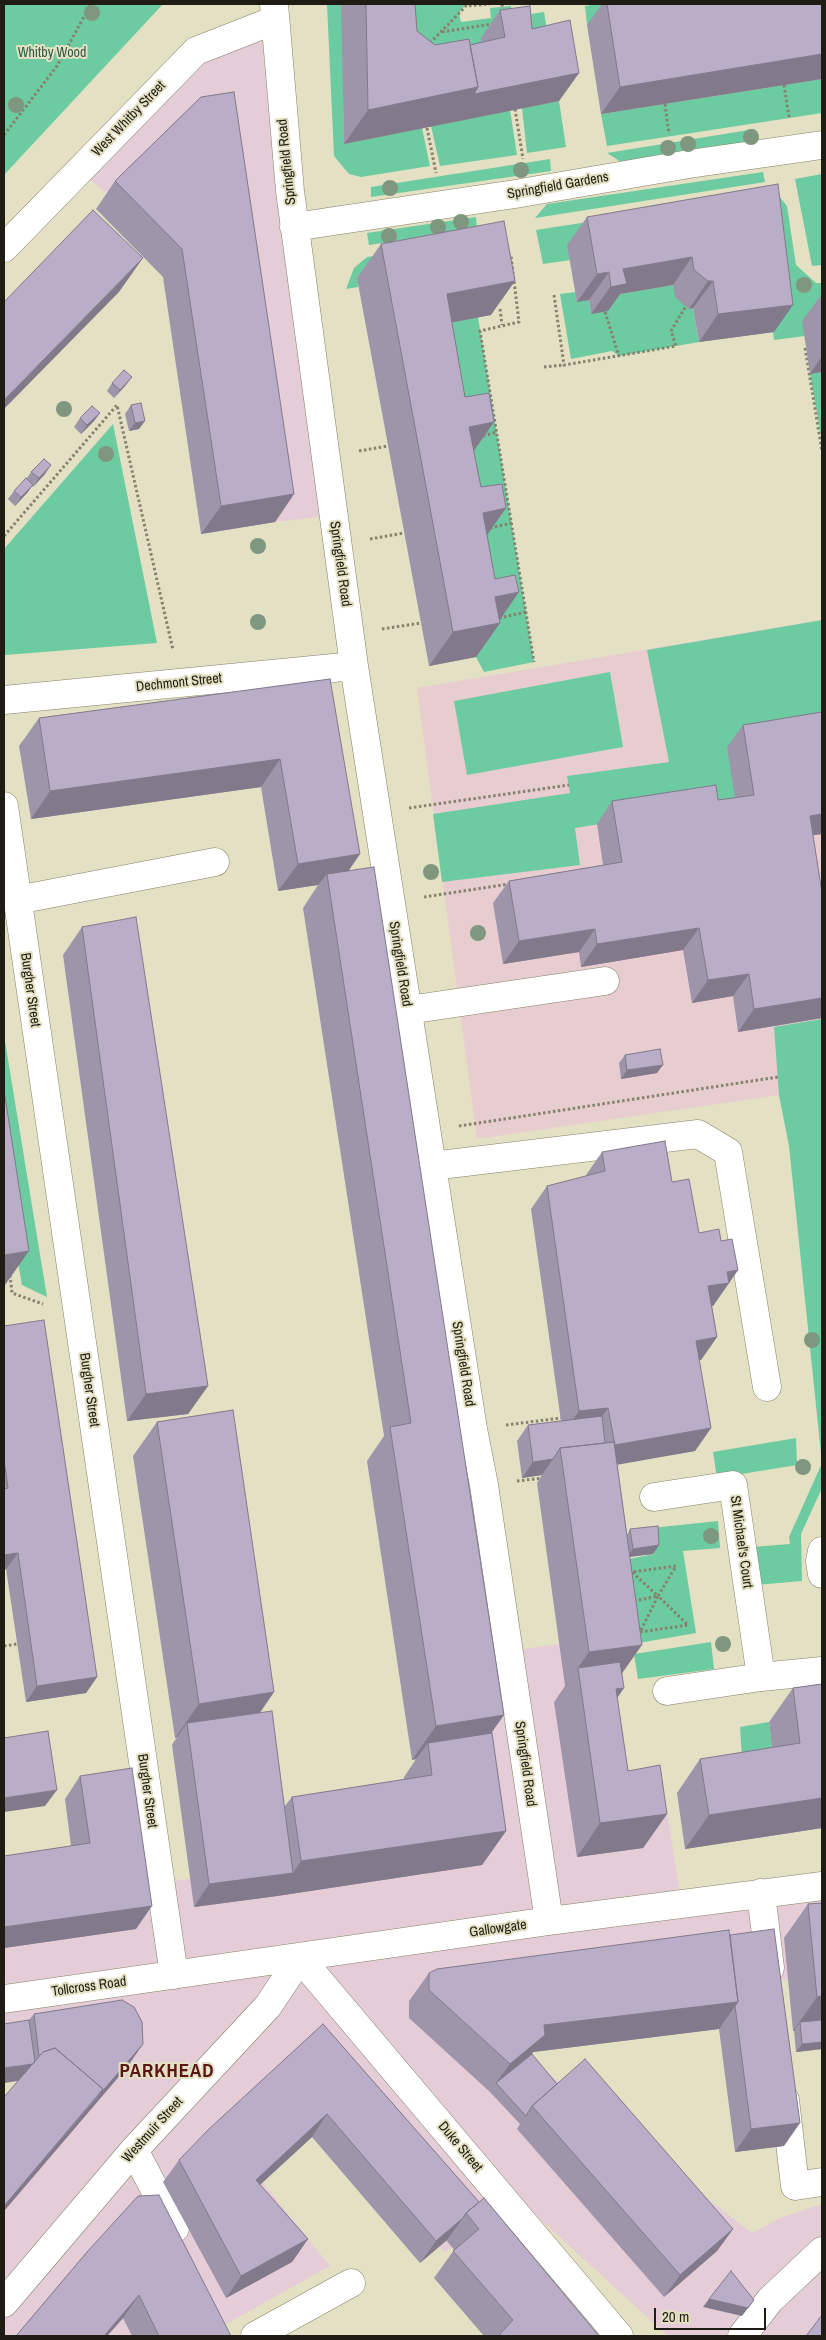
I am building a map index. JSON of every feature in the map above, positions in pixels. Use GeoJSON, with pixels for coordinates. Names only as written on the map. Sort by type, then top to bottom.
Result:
{"type":"FeatureCollection","features":[{"type":"Feature","properties":{"kind":"street","name":"Springfield Road"},"geometry":{"type":"LineString","coordinates":[[274,12],[294,227],[354,666],[473,1429],[484,1485],[549,1921]]}},
{"type":"Feature","properties":{"kind":"street","name":"West Whitby Street"},"geometry":{"type":"LineString","coordinates":[[4,248],[196,51],[274,12]]}},
{"type":"Feature","properties":{"kind":"street","name":"Springfield Gardens"},"geometry":{"type":"LineString","coordinates":[[294,227],[515,194],[689,164],[822,146]]}},
{"type":"Feature","properties":{"kind":"street","name":"Dechmont Street"},"geometry":{"type":"LineString","coordinates":[[4,700],[354,666]]}},
{"type":"Feature","properties":{"kind":"street","name":"Burgher Street"},"geometry":{"type":"LineString","coordinates":[[4,806],[174,1975]]}},
{"type":"Feature","properties":{"kind":"street"},"geometry":{"type":"LineString","coordinates":[[17,900],[215,862]]}},
{"type":"Feature","properties":{"kind":"street"},"geometry":{"type":"LineString","coordinates":[[408,1010],[605,981]]}},
{"type":"Feature","properties":{"kind":"street"},"geometry":{"type":"LineString","coordinates":[[432,1166],[698,1134],[728,1152],[767,1387]]}},
{"type":"Feature","properties":{"kind":"street","name":"St Michael's Court"},"geometry":{"type":"LineString","coordinates":[[654,1497],[733,1486],[761,1677]]}},
{"type":"Feature","properties":{"kind":"street"},"geometry":{"type":"LineString","coordinates":[[822,1551],[820,1561],[822,1574]]}},
{"type":"Feature","properties":{"kind":"street"},"geometry":{"type":"LineString","coordinates":[[667,1691],[761,1677],[822,1671]]}},
{"type":"Feature","properties":{"kind":"street","name":"Gallowgate"},"geometry":{"type":"LineString","coordinates":[[174,1975],[549,1921],[822,1886]]}},
{"type":"Feature","properties":{"kind":"street"},"geometry":{"type":"LineString","coordinates":[[761,1893],[772,1991]]}},
{"type":"Feature","properties":{"kind":"street","name":"Westmuir Street"},"geometry":{"type":"LineString","coordinates":[[4,2303],[134,2150],[268,2006],[300,1958]]}},
{"type":"Feature","properties":{"kind":"street","name":"Duke Street"},"geometry":{"type":"LineString","coordinates":[[300,1958],[619,2336]]}},
{"type":"Feature","properties":{"kind":"street","name":"Tollcross Road"},"geometry":{"type":"LineString","coordinates":[[4,1998],[174,1975]]}},
{"type":"Feature","properties":{"kind":"street"},"geometry":{"type":"LineString","coordinates":[[783,2079],[795,2186],[822,2182]]}},
{"type":"Feature","properties":{"kind":"street"},"geometry":{"type":"LineString","coordinates":[[134,2150],[187,2252]]}},
{"type":"Feature","properties":{"kind":"street"},"geometry":{"type":"LineString","coordinates":[[742,2336],[770,2300],[822,2251]]}},
{"type":"Feature","properties":{"kind":"street"},"geometry":{"type":"LineString","coordinates":[[255,2336],[351,2283]]}},
{"type":"Feature","properties":{"kind":"path"},"geometry":{"type":"LineString","coordinates":[[4,135],[57,66],[91,4]]}},
{"type":"Feature","properties":{"kind":"path"},"geometry":{"type":"LineString","coordinates":[[428,45],[466,5],[490,4]]}},
{"type":"Feature","properties":{"kind":"path"},"geometry":{"type":"LineString","coordinates":[[502,4],[504,22]]}},
{"type":"Feature","properties":{"kind":"path"},"geometry":{"type":"LineString","coordinates":[[441,32],[495,24]]}},
{"type":"Feature","properties":{"kind":"path"},"geometry":{"type":"LineString","coordinates":[[784,85],[790,118]]}},
{"type":"Feature","properties":{"kind":"path"},"geometry":{"type":"LineString","coordinates":[[665,104],[670,137]]}},
{"type":"Feature","properties":{"kind":"path"},"geometry":{"type":"LineString","coordinates":[[515,109],[523,160]]}},
{"type":"Feature","properties":{"kind":"path"},"geometry":{"type":"LineString","coordinates":[[427,128],[436,174]]}},
{"type":"Feature","properties":{"kind":"path"},"geometry":{"type":"LineString","coordinates":[[505,251],[511,256],[519,322],[480,331],[534,662]]}},
{"type":"Feature","properties":{"kind":"path"},"geometry":{"type":"LineString","coordinates":[[554,295],[564,364]]}},
{"type":"Feature","properties":{"kind":"path"},"geometry":{"type":"LineString","coordinates":[[544,368],[676,346],[671,331],[686,306]]}},
{"type":"Feature","properties":{"kind":"path"},"geometry":{"type":"LineString","coordinates":[[500,309],[502,325]]}},
{"type":"Feature","properties":{"kind":"path"},"geometry":{"type":"LineString","coordinates":[[605,312],[619,356]]}},
{"type":"Feature","properties":{"kind":"path"},"geometry":{"type":"LineString","coordinates":[[805,348],[822,451]]}},
{"type":"Feature","properties":{"kind":"path"},"geometry":{"type":"LineString","coordinates":[[4,536],[117,405],[180,683]]}},
{"type":"Feature","properties":{"kind":"path"},"geometry":{"type":"LineString","coordinates":[[817,419],[822,418]]}},
{"type":"Feature","properties":{"kind":"path"},"geometry":{"type":"LineString","coordinates":[[475,438],[497,432]]}},
{"type":"Feature","properties":{"kind":"path"},"geometry":{"type":"LineString","coordinates":[[488,528],[512,523]]}},
{"type":"Feature","properties":{"kind":"path"},"geometry":{"type":"LineString","coordinates":[[493,619],[526,612]]}},
{"type":"Feature","properties":{"kind":"path"},"geometry":{"type":"LineString","coordinates":[[377,812],[569,785]]}},
{"type":"Feature","properties":{"kind":"path"},"geometry":{"type":"LineString","coordinates":[[391,902],[517,883]]}},
{"type":"Feature","properties":{"kind":"path"},"geometry":{"type":"LineString","coordinates":[[426,1131],[778,1077]]}},
{"type":"Feature","properties":{"kind":"path"},"geometry":{"type":"LineString","coordinates":[[8,1266],[12,1293],[78,1316]]}},
{"type":"Feature","properties":{"kind":"path"},"geometry":{"type":"LineString","coordinates":[[473,1429],[561,1418]]}},
{"type":"Feature","properties":{"kind":"path"},"geometry":{"type":"LineString","coordinates":[[658,1596],[640,1632],[688,1625],[658,1596],[632,1572],[676,1566],[658,1596]]}},
{"type":"Feature","properties":{"kind":"path"},"geometry":{"type":"LineString","coordinates":[[632,1601],[658,1596]]}},
{"type":"Feature","properties":{"kind":"path"},"geometry":{"type":"LineString","coordinates":[[4,1646],[17,1644]]}},
{"type":"Feature","properties":{"kind":"shaded area"},"geometry":{"type":"Polygon","coordinates":[[[267,35],[328,516],[258,524],[203,155],[139,218],[85,176],[199,60],[267,35]]]}},
{"type":"Feature","properties":{"kind":"shaded area"},"geometry":{"type":"Polygon","coordinates":[[[822,620],[822,1140],[789,1146],[779,1095],[477,1139],[417,688],[822,620]]]}},
{"type":"Feature","properties":{"kind":"shaded area"},"geometry":{"type":"Polygon","coordinates":[[[470,1448],[502,1652],[587,1640],[615,1819],[667,1810],[680,1894],[822,1877],[822,1975],[480,2020],[752,2233],[780,2218],[822,2204],[822,2336],[668,2336],[509,2191],[445,2253],[317,2105],[248,2164],[330,2266],[205,2336],[4,2336],[4,2164],[81,2073],[4,2081],[4,1906],[454,1840],[394,1462],[470,1448]]]}},
{"type":"Feature","properties":{"kind":"green space","name":"Whitby Wood"},"geometry":{"type":"Polygon","coordinates":[[[4,4],[163,4],[4,175],[4,4]]]}},
{"type":"Feature","properties":{"kind":"green space"},"geometry":{"type":"Polygon","coordinates":[[[327,4],[342,4],[344,144],[422,128],[430,166],[361,177],[349,174],[334,156],[327,4]]]}},
{"type":"Feature","properties":{"kind":"green space"},"geometry":{"type":"Polygon","coordinates":[[[388,4],[466,4],[459,13],[461,22],[491,18],[490,8],[511,6],[513,17],[544,12],[550,48],[481,38],[485,65],[411,79],[388,4]]]}},
{"type":"Feature","properties":{"kind":"green space"},"geometry":{"type":"Polygon","coordinates":[[[599,4],[647,4],[648,12],[587,25],[585,6],[599,4]]]}},
{"type":"Feature","properties":{"kind":"green space"},"geometry":{"type":"Polygon","coordinates":[[[822,79],[822,113],[607,146],[601,114],[822,79]]]}},
{"type":"Feature","properties":{"kind":"green space"},"geometry":{"type":"Polygon","coordinates":[[[559,101],[566,147],[527,153],[522,108],[559,101]]]}},
{"type":"Feature","properties":{"kind":"green space"},"geometry":{"type":"Polygon","coordinates":[[[510,110],[517,155],[440,166],[431,126],[510,110]]]}},
{"type":"Feature","properties":{"kind":"green space"},"geometry":{"type":"Polygon","coordinates":[[[755,129],[758,140],[621,162],[607,153],[755,129]]]}},
{"type":"Feature","properties":{"kind":"green space"},"geometry":{"type":"Polygon","coordinates":[[[550,159],[551,171],[371,197],[371,187],[550,159]]]}},
{"type":"Feature","properties":{"kind":"green space"},"geometry":{"type":"Polygon","coordinates":[[[763,172],[765,182],[535,218],[547,204],[763,172]]]}},
{"type":"Feature","properties":{"kind":"green space"},"geometry":{"type":"Polygon","coordinates":[[[822,174],[822,265],[812,266],[795,179],[822,174]]]}},
{"type":"Feature","properties":{"kind":"green space"},"geometry":{"type":"Polygon","coordinates":[[[755,196],[779,196],[787,206],[796,265],[816,283],[822,283],[822,318],[805,336],[774,340],[758,212],[571,260],[543,264],[536,230],[755,196]]]}},
{"type":"Feature","properties":{"kind":"green space"},"geometry":{"type":"Polygon","coordinates":[[[476,217],[477,229],[369,245],[367,233],[476,217]]]}},
{"type":"Feature","properties":{"kind":"green space"},"geometry":{"type":"Polygon","coordinates":[[[432,246],[358,278],[358,287],[346,289],[354,268],[367,257],[432,246]]]}},
{"type":"Feature","properties":{"kind":"green space"},"geometry":{"type":"Polygon","coordinates":[[[673,285],[689,309],[693,308],[699,342],[619,356],[612,351],[571,359],[560,294],[576,292],[577,301],[589,300],[591,314],[603,297],[673,285]]]}},
{"type":"Feature","properties":{"kind":"green space"},"geometry":{"type":"Polygon","coordinates":[[[478,317],[534,662],[484,672],[476,657],[471,631],[423,328],[478,317]]]}},
{"type":"Feature","properties":{"kind":"green space"},"geometry":{"type":"Polygon","coordinates":[[[822,372],[822,442],[810,374],[822,372]]]}},
{"type":"Feature","properties":{"kind":"green space"},"geometry":{"type":"Polygon","coordinates":[[[113,424],[157,643],[5,655],[4,549],[113,424]]]}},
{"type":"Feature","properties":{"kind":"green space"},"geometry":{"type":"Polygon","coordinates":[[[822,620],[822,732],[738,817],[699,808],[575,828],[580,865],[442,882],[433,814],[570,793],[567,776],[669,762],[647,650],[822,620]]]}},
{"type":"Feature","properties":{"kind":"green space"},"geometry":{"type":"Polygon","coordinates":[[[610,672],[623,747],[467,775],[454,701],[610,672]]]}},
{"type":"Feature","properties":{"kind":"green space"},"geometry":{"type":"Polygon","coordinates":[[[822,1019],[822,1463],[789,1146],[779,1095],[774,1027],[822,1019]]]}},
{"type":"Feature","properties":{"kind":"green space"},"geometry":{"type":"Polygon","coordinates":[[[4,1035],[47,1297],[22,1285],[4,1182],[4,1035]]]}},
{"type":"Feature","properties":{"kind":"green space"},"geometry":{"type":"Polygon","coordinates":[[[796,1438],[797,1465],[717,1478],[713,1452],[796,1438]]]}},
{"type":"Feature","properties":{"kind":"green space"},"geometry":{"type":"Polygon","coordinates":[[[822,1463],[822,1488],[801,1534],[802,1581],[756,1585],[753,1547],[790,1544],[789,1537],[822,1463]]]}},
{"type":"Feature","properties":{"kind":"green space"},"geometry":{"type":"Polygon","coordinates":[[[718,1521],[720,1548],[683,1551],[696,1633],[633,1644],[619,1561],[654,1554],[652,1528],[718,1521]]]}},
{"type":"Feature","properties":{"kind":"green space"},"geometry":{"type":"Polygon","coordinates":[[[711,1642],[714,1669],[638,1679],[634,1654],[711,1642]]]}},
{"type":"Feature","properties":{"kind":"green space"},"geometry":{"type":"Polygon","coordinates":[[[769,1722],[775,1773],[742,1757],[740,1727],[769,1722]]]}},
{"type":"Feature","properties":{"kind":"building"},"geometry":{"type":"Polygon","coordinates":[[[366,4],[415,4],[417,31],[435,45],[469,39],[478,87],[368,110],[366,4]]]}},
{"type":"Feature","properties":{"kind":"building"},"geometry":{"type":"Polygon","coordinates":[[[607,4],[822,4],[822,54],[620,87],[607,4]]]}},
{"type":"Feature","properties":{"kind":"building"},"geometry":{"type":"Polygon","coordinates":[[[530,6],[532,29],[570,20],[579,73],[474,94],[478,87],[470,45],[505,37],[500,10],[530,6]]]}},
{"type":"Feature","properties":{"kind":"building"},"geometry":{"type":"Polygon","coordinates":[[[234,92],[294,494],[221,506],[182,249],[115,181],[201,97],[234,92]]]}},
{"type":"Feature","properties":{"kind":"building"},"geometry":{"type":"Polygon","coordinates":[[[778,184],[793,305],[718,314],[713,281],[708,281],[694,270],[692,257],[623,269],[627,284],[611,287],[609,272],[597,274],[587,217],[778,184]]]}},
{"type":"Feature","properties":{"kind":"building"},"geometry":{"type":"Polygon","coordinates":[[[93,210],[143,258],[4,400],[4,302],[93,210]]]}},
{"type":"Feature","properties":{"kind":"building"},"geometry":{"type":"Polygon","coordinates":[[[504,221],[515,281],[447,294],[465,397],[489,393],[494,422],[469,427],[481,487],[502,484],[506,508],[483,513],[495,579],[515,575],[519,592],[495,597],[500,623],[453,632],[381,244],[504,221]]]}},
{"type":"Feature","properties":{"kind":"building"},"geometry":{"type":"Polygon","coordinates":[[[124,370],[132,377],[120,390],[112,383],[124,370]]]}},
{"type":"Feature","properties":{"kind":"building"},"geometry":{"type":"Polygon","coordinates":[[[141,403],[145,421],[135,423],[131,405],[141,403]]]}},
{"type":"Feature","properties":{"kind":"building"},"geometry":{"type":"Polygon","coordinates":[[[92,406],[100,413],[87,425],[80,418],[92,406]]]}},
{"type":"Feature","properties":{"kind":"building"},"geometry":{"type":"Polygon","coordinates":[[[44,459],[51,465],[39,478],[31,472],[44,459]]]}},
{"type":"Feature","properties":{"kind":"building"},"geometry":{"type":"Polygon","coordinates":[[[26,478],[33,485],[21,497],[14,491],[26,478]]]}},
{"type":"Feature","properties":{"kind":"building"},"geometry":{"type":"Polygon","coordinates":[[[330,679],[360,854],[298,864],[280,759],[50,791],[39,718],[330,679]]]}},
{"type":"Feature","properties":{"kind":"building"},"geometry":{"type":"Polygon","coordinates":[[[822,712],[822,814],[810,816],[822,893],[822,998],[754,1009],[749,974],[708,980],[699,928],[597,944],[595,929],[519,941],[509,881],[622,862],[612,801],[716,785],[718,800],[754,795],[743,725],[822,712]]]}},
{"type":"Feature","properties":{"kind":"building"},"geometry":{"type":"Polygon","coordinates":[[[374,867],[504,1715],[436,1726],[390,1427],[411,1423],[327,874],[374,867]]]}},
{"type":"Feature","properties":{"kind":"building"},"geometry":{"type":"Polygon","coordinates":[[[136,917],[208,1386],[146,1394],[82,927],[136,917]]]}},
{"type":"Feature","properties":{"kind":"building"},"geometry":{"type":"Polygon","coordinates":[[[660,1049],[663,1065],[627,1070],[625,1055],[660,1049]]]}},
{"type":"Feature","properties":{"kind":"building"},"geometry":{"type":"Polygon","coordinates":[[[4,1090],[29,1251],[4,1255],[4,1090]]]}},
{"type":"Feature","properties":{"kind":"building"},"geometry":{"type":"Polygon","coordinates":[[[665,1141],[672,1182],[689,1179],[699,1233],[719,1229],[721,1241],[732,1239],[738,1270],[727,1272],[729,1283],[708,1286],[717,1337],[696,1341],[711,1428],[615,1445],[608,1408],[579,1411],[547,1186],[605,1171],[602,1152],[665,1141]]]}},
{"type":"Feature","properties":{"kind":"building"},"geometry":{"type":"Polygon","coordinates":[[[44,1320],[97,1677],[37,1686],[18,1553],[4,1555],[4,1489],[8,1488],[4,1460],[4,1326],[44,1320]]]}},
{"type":"Feature","properties":{"kind":"building"},"geometry":{"type":"Polygon","coordinates":[[[233,1410],[274,1692],[199,1704],[157,1422],[233,1410]]]}},
{"type":"Feature","properties":{"kind":"building"},"geometry":{"type":"Polygon","coordinates":[[[602,1416],[605,1443],[560,1448],[553,1459],[533,1462],[528,1425],[602,1416]]]}},
{"type":"Feature","properties":{"kind":"building"},"geometry":{"type":"Polygon","coordinates":[[[614,1442],[642,1645],[589,1652],[560,1448],[614,1442]]]}},
{"type":"Feature","properties":{"kind":"building"},"geometry":{"type":"Polygon","coordinates":[[[658,1526],[659,1545],[633,1549],[630,1529],[658,1526]]]}},
{"type":"Feature","properties":{"kind":"building"},"geometry":{"type":"Polygon","coordinates":[[[620,1662],[624,1688],[616,1689],[628,1771],[660,1765],[667,1814],[600,1823],[578,1668],[620,1662]]]}},
{"type":"Feature","properties":{"kind":"building"},"geometry":{"type":"Polygon","coordinates":[[[822,1684],[822,1798],[709,1815],[700,1759],[800,1743],[793,1688],[822,1684]]]}},
{"type":"Feature","properties":{"kind":"building"},"geometry":{"type":"Polygon","coordinates":[[[272,1711],[293,1873],[209,1884],[187,1723],[272,1711]]]}},
{"type":"Feature","properties":{"kind":"building"},"geometry":{"type":"Polygon","coordinates":[[[48,1731],[57,1790],[4,1798],[4,1738],[48,1731]]]}},
{"type":"Feature","properties":{"kind":"building"},"geometry":{"type":"Polygon","coordinates":[[[492,1733],[506,1831],[301,1861],[292,1797],[432,1775],[428,1743],[492,1733]]]}},
{"type":"Feature","properties":{"kind":"building"},"geometry":{"type":"Polygon","coordinates":[[[132,1768],[152,1906],[4,1927],[4,1856],[90,1843],[80,1776],[132,1768]]]}},
{"type":"Feature","properties":{"kind":"building"},"geometry":{"type":"Polygon","coordinates":[[[822,1903],[822,1996],[817,1997],[808,1904],[822,1903]]]}},
{"type":"Feature","properties":{"kind":"building"},"geometry":{"type":"Polygon","coordinates":[[[774,1929],[800,2123],[751,2129],[735,2006],[738,2002],[730,1935],[774,1929]]]}},
{"type":"Feature","properties":{"kind":"building"},"geometry":{"type":"Polygon","coordinates":[[[729,1930],[738,2002],[544,2025],[545,2035],[510,2064],[429,1990],[429,1973],[437,1969],[729,1930]]]}},
{"type":"Feature","properties":{"kind":"building"},"geometry":{"type":"Polygon","coordinates":[[[122,2000],[134,2007],[142,2022],[143,2044],[100,2094],[103,2089],[55,2048],[43,2052],[39,2056],[34,2014],[122,2000]]]}},
{"type":"Feature","properties":{"kind":"building"},"geometry":{"type":"Polygon","coordinates":[[[29,2020],[35,2062],[33,2064],[4,2068],[4,2024],[29,2020]]]}},
{"type":"Feature","properties":{"kind":"building"},"geometry":{"type":"Polygon","coordinates":[[[822,2020],[822,2042],[802,2044],[800,2022],[822,2020]]]}},
{"type":"Feature","properties":{"kind":"building"},"geometry":{"type":"Polygon","coordinates":[[[323,2024],[479,2202],[436,2241],[327,2114],[256,2180],[308,2239],[241,2276],[179,2160],[209,2129],[323,2024]]]}},
{"type":"Feature","properties":{"kind":"building"},"geometry":{"type":"Polygon","coordinates":[[[55,2048],[103,2089],[4,2206],[4,2097],[43,2052],[55,2048]]]}},
{"type":"Feature","properties":{"kind":"building"},"geometry":{"type":"Polygon","coordinates":[[[532,2054],[557,2084],[532,2106],[526,2116],[496,2083],[532,2054]]]}},
{"type":"Feature","properties":{"kind":"building"},"geometry":{"type":"Polygon","coordinates":[[[585,2059],[733,2229],[680,2275],[532,2106],[585,2059]]]}},
{"type":"Feature","properties":{"kind":"building"},"geometry":{"type":"Polygon","coordinates":[[[159,2195],[231,2336],[159,2336],[139,2295],[104,2336],[16,2336],[87,2252],[138,2196],[159,2195]]]}},
{"type":"Feature","properties":{"kind":"building"},"geometry":{"type":"Polygon","coordinates":[[[484,2198],[599,2336],[502,2336],[500,2334],[513,2320],[453,2251],[479,2229],[466,2213],[484,2198]]]}},
{"type":"Feature","properties":{"kind":"building"},"geometry":{"type":"Polygon","coordinates":[[[731,2271],[754,2300],[748,2308],[709,2299],[731,2271]]]}},
{"type":"Feature","properties":{"kind":"building"},"geometry":{"type":"Polygon","coordinates":[[[822,2315],[822,2336],[806,2336],[822,2315]]]}},
{"type":"Feature","properties":{"kind":"district","name":"PARKHEAD"},"geometry":{"type":"Point","coordinates":[167,2072]}}]}
